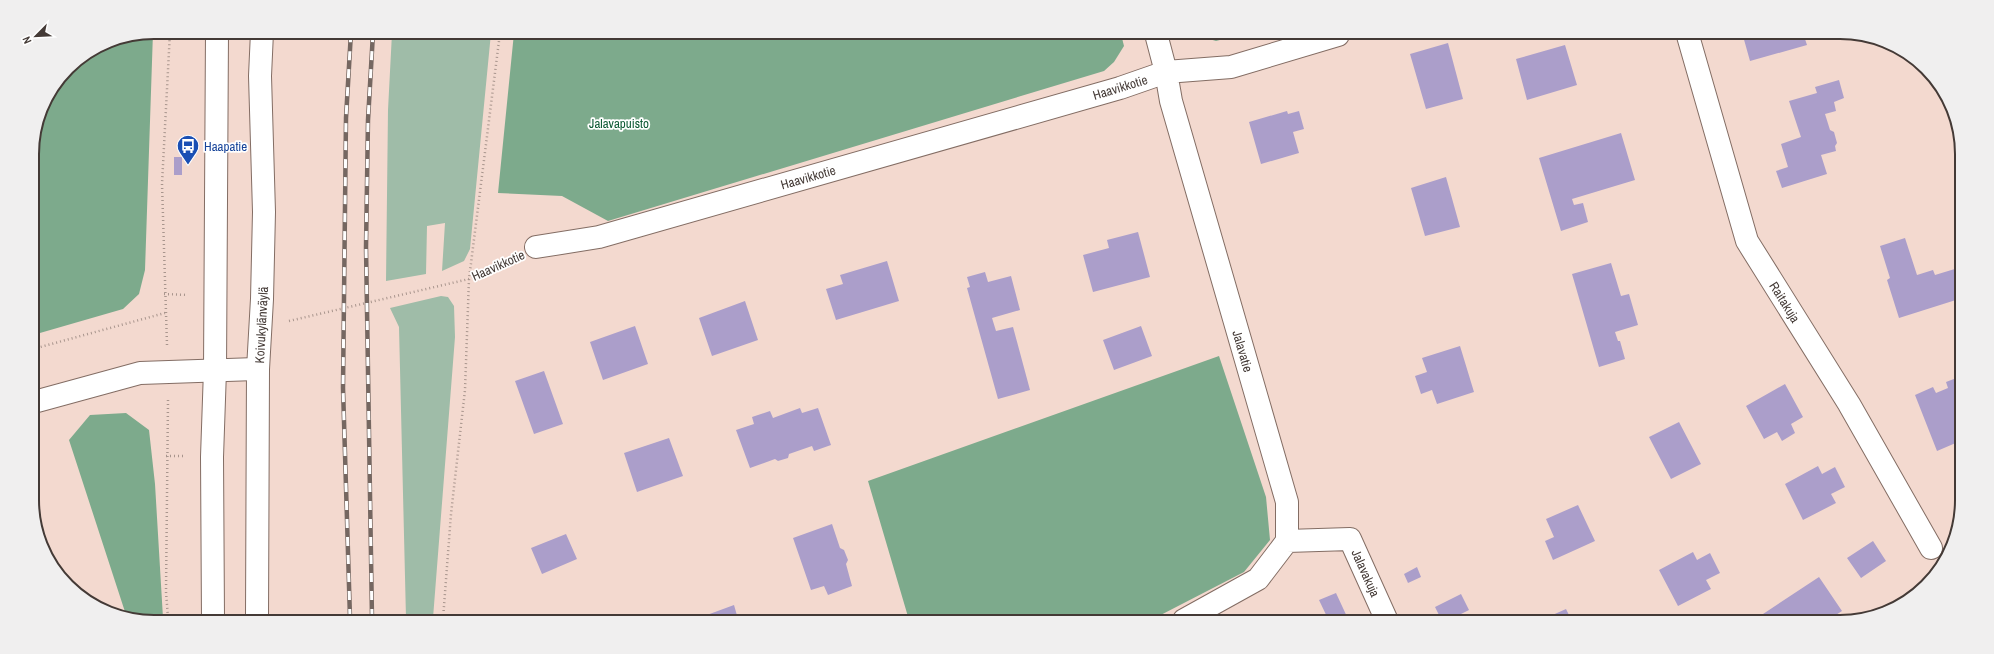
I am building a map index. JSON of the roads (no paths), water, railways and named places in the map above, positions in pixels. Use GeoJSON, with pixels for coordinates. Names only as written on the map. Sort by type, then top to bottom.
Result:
{"type":"FeatureCollection","features":[{"type":"Feature","properties":{"kind":"street"},"geometry":{"type":"LineString","coordinates":[[213,615],[212,457],[215,370],[217,39]]}},
{"type":"Feature","properties":{"kind":"street","name":"Koivukylänväylä"},"geometry":{"type":"LineString","coordinates":[[257,615],[258,369],[264,212],[260,76],[262,39]]}},
{"type":"Feature","properties":{"kind":"street","name":"Jalavatie"},"geometry":{"type":"LineString","coordinates":[[1157,39],[1166,72],[1171,101],[1287,502],[1287,541]]}},
{"type":"Feature","properties":{"kind":"street","name":"Haavikkotie"},"geometry":{"type":"LineString","coordinates":[[536,247],[599,237],[1120,88],[1166,72],[1231,66],[1324,39]]}},
{"type":"Feature","properties":{"kind":"street","name":"Raitakuja"},"geometry":{"type":"LineString","coordinates":[[1689,39],[1747,241],[1849,404],[1931,548]]}},
{"type":"Feature","properties":{"kind":"street"},"geometry":{"type":"LineString","coordinates":[[39,401],[140,373],[258,369]]}},
{"type":"Feature","properties":{"kind":"street","name":"Jalavakuja"},"geometry":{"type":"LineString","coordinates":[[1287,541],[1350,539],[1384,615]]}},
{"type":"Feature","properties":{"kind":"street"},"geometry":{"type":"LineString","coordinates":[[1193,615],[1258,579],[1287,541]]}},
{"type":"Feature","properties":{"kind":"railway"},"geometry":{"type":"LineString","coordinates":[[350,615],[343,388],[346,118],[351,39]]}},
{"type":"Feature","properties":{"kind":"railway"},"geometry":{"type":"LineString","coordinates":[[372,615],[366,247],[368,120],[373,39]]}},
{"type":"Feature","properties":{"kind":"place","name":"Haapatie"},"geometry":{"type":"Point","coordinates":[188,166]}},
{"type":"Feature","properties":{"kind":"park label","name":"Jalavapuisto"},"geometry":{"type":"Point","coordinates":[619,123]}}]}
